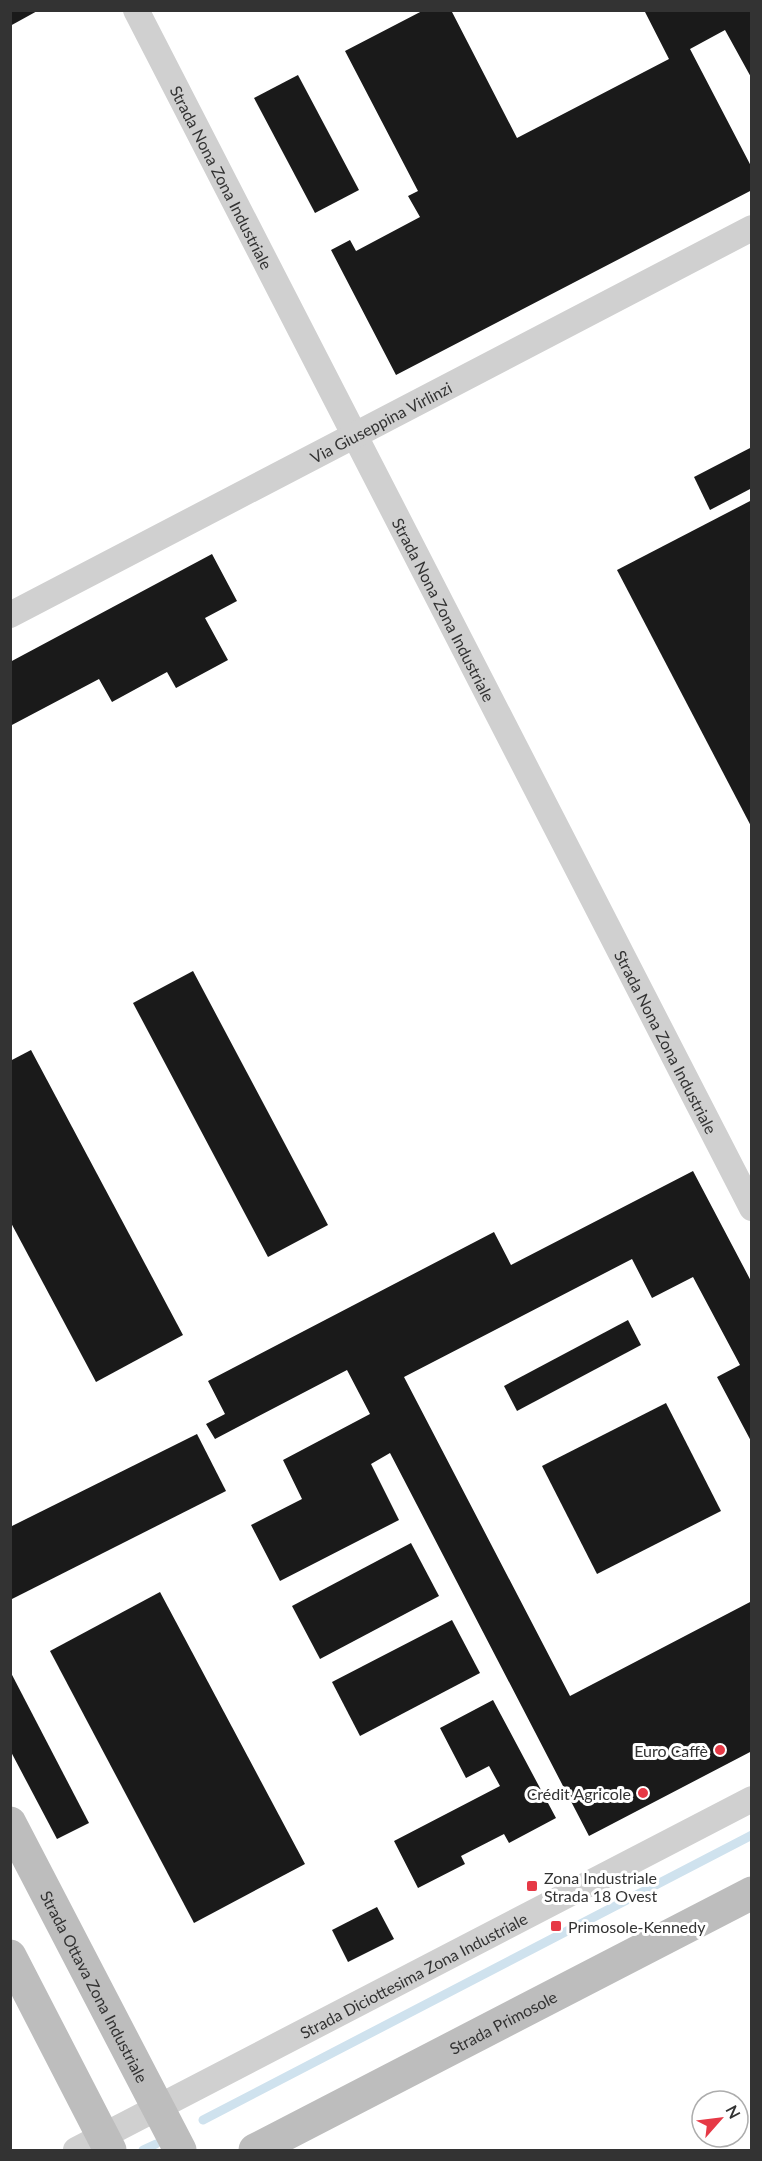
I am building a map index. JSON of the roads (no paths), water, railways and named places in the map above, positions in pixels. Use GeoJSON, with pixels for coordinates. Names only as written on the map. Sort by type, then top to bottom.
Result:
{"type":"FeatureCollection","features":[{"type":"Feature","properties":{"kind":"main road","name":"Strada Ottava Zona Industriale"},"geometry":{"type":"LineString","coordinates":[[10,1822],[180,2151]]}},
{"type":"Feature","properties":{"kind":"main road","name":"Strada Primosole"},"geometry":{"type":"LineString","coordinates":[[255,2151],[295,2138],[752,1893]]}},
{"type":"Feature","properties":{"kind":"main road"},"geometry":{"type":"LineString","coordinates":[[10,1956],[96,2146]]}},
{"type":"Feature","properties":{"kind":"street","name":"Strada Nona Zona Industriale"},"geometry":{"type":"LineString","coordinates":[[136,10],[752,1208]]}},
{"type":"Feature","properties":{"kind":"street","name":"Via Giuseppina Virlinzi"},"geometry":{"type":"LineString","coordinates":[[10,615],[752,228]]}},
{"type":"Feature","properties":{"kind":"street","name":"Strada Diciottesima Zona Industriale"},"geometry":{"type":"LineString","coordinates":[[96,2146],[158,2108],[752,1800]]}},
{"type":"Feature","properties":{"kind":"waterway"},"geometry":{"type":"LineString","coordinates":[[203,2120],[752,1835]]}},
{"type":"Feature","properties":{"kind":"waterway"},"geometry":{"type":"LineString","coordinates":[[143,2150],[156,2144]]}},
{"type":"Feature","properties":{"kind":"place","name":"Euro Caffè"},"geometry":{"type":"Point","coordinates":[720,1750]}},
{"type":"Feature","properties":{"kind":"place","name":"Crédit Agricole"},"geometry":{"type":"Point","coordinates":[643,1793]}},
{"type":"Feature","properties":{"kind":"place","name":"Zona Industriale Strada 18 Ovest"},"geometry":{"type":"Point","coordinates":[532,1886]}},
{"type":"Feature","properties":{"kind":"place","name":"Primosole-Kennedy"},"geometry":{"type":"Point","coordinates":[556,1926]}}]}
